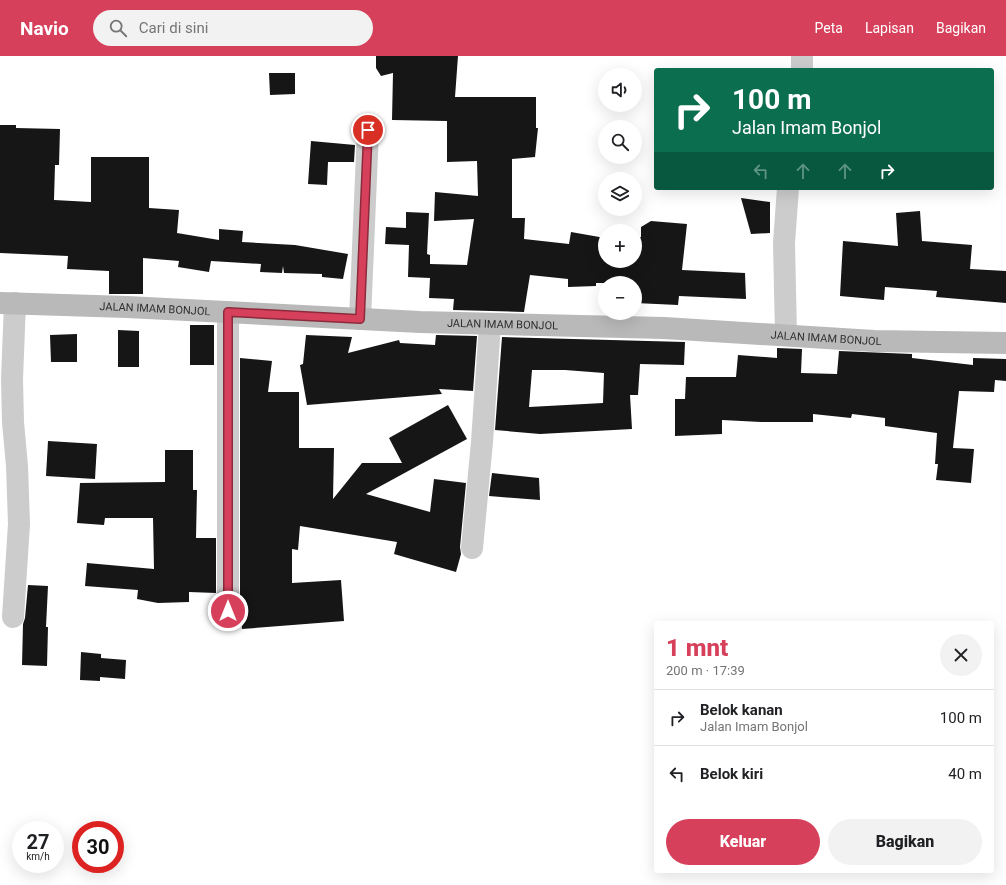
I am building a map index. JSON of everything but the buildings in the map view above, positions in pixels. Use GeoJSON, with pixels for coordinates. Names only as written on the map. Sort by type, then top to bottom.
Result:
{"type":"FeatureCollection","features":[{"type":"Feature","properties":{"kind":"main road","name":"JALAN IMAM BONJOL"},"geometry":{"type":"LineString","coordinates":[[8,303],[490,324],[664,328],[874,341],[1006,343]]}},
{"type":"Feature","properties":{"kind":"street"},"geometry":{"type":"LineString","coordinates":[[802,56],[802,68]]}},
{"type":"Feature","properties":{"kind":"street"},"geometry":{"type":"LineString","coordinates":[[360,319],[368,130]]}},
{"type":"Feature","properties":{"kind":"street"},"geometry":{"type":"LineString","coordinates":[[786,335],[784,243],[788,190]]}},
{"type":"Feature","properties":{"kind":"street"},"geometry":{"type":"LineString","coordinates":[[8,303],[13,422],[18,466],[19,524],[13,617]]}},
{"type":"Feature","properties":{"kind":"street"},"geometry":{"type":"LineString","coordinates":[[228,312],[228,611]]}},
{"type":"Feature","properties":{"kind":"street"},"geometry":{"type":"LineString","coordinates":[[472,548],[482,442],[490,324]]}},
{"type":"Feature","properties":{"kind":"route"},"geometry":{"type":"LineString","coordinates":[[228,611],[228,312],[360,319],[368,130]]}}]}
